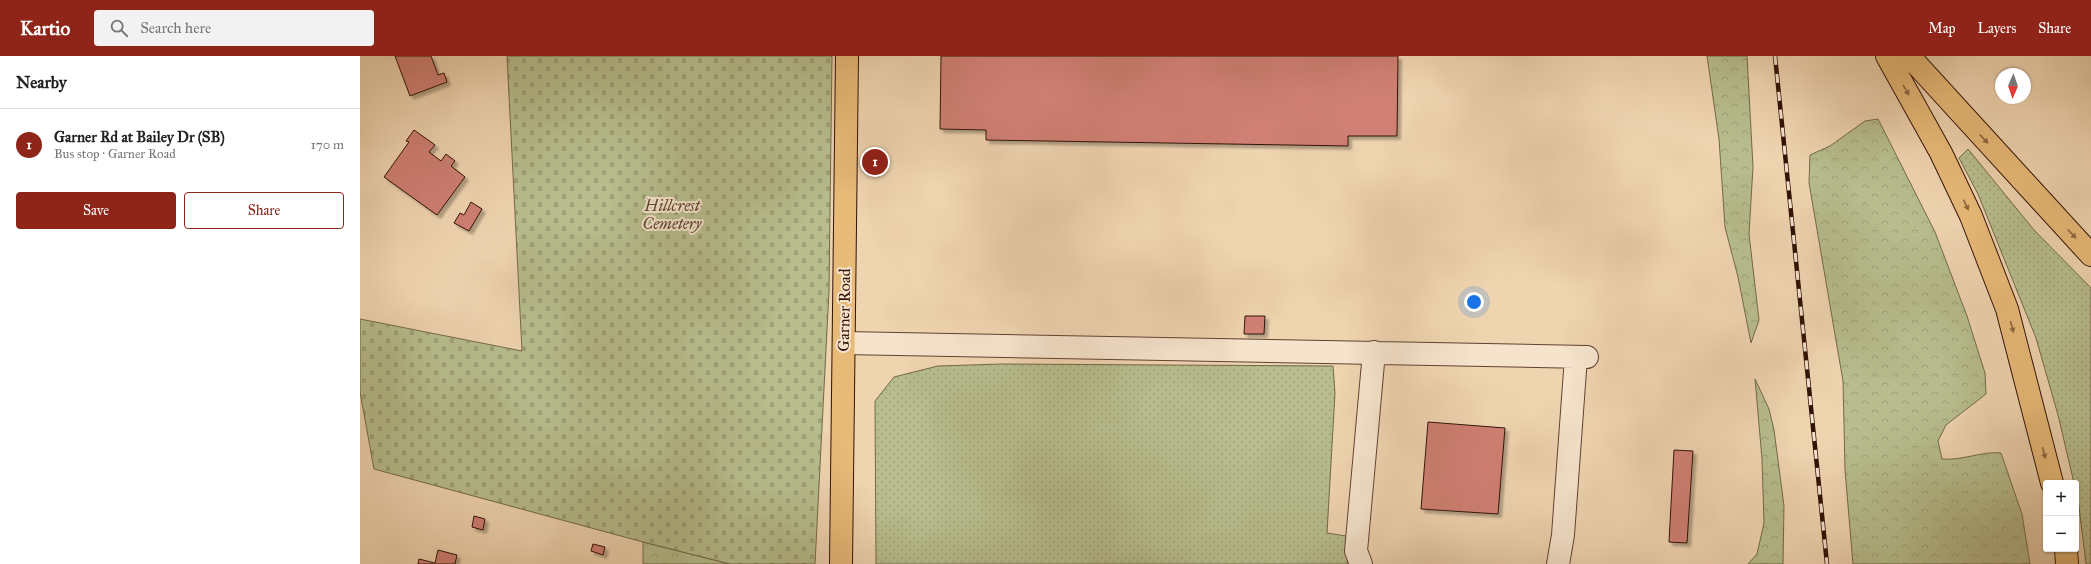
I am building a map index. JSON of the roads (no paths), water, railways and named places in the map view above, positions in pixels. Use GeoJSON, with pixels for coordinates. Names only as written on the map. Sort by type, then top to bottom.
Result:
{"type":"FeatureCollection","features":[{"type":"Feature","properties":{"kind":"main road","name":"Garner Road"},"geometry":{"type":"LineString","coordinates":[[841,564],[847,56]]}},
{"type":"Feature","properties":{"kind":"main road"},"geometry":{"type":"LineString","coordinates":[[1887,56],[1941,153],[1967,209],[2007,309],[2051,480]]}},
{"type":"Feature","properties":{"kind":"main road"},"geometry":{"type":"LineString","coordinates":[[1909,56],[2091,255]]}},
{"type":"Feature","properties":{"kind":"main road"},"geometry":{"type":"LineString","coordinates":[[2066,552],[2067,564]]}},
{"type":"Feature","properties":{"kind":"lane"},"geometry":{"type":"LineString","coordinates":[[844,343],[1582,357],[1563,535],[1558,564]]}},
{"type":"Feature","properties":{"kind":"lane"},"geometry":{"type":"LineString","coordinates":[[1361,564],[1356,551],[1374,352]]}},
{"type":"Feature","properties":{"kind":"railway"},"geometry":{"type":"LineString","coordinates":[[1775,56],[1827,564]]}},
{"type":"Feature","properties":{"kind":"place","name":"Garner Rd at Bailey Dr (SB)"},"geometry":{"type":"Point","coordinates":[875,162]}},
{"type":"Feature","properties":{"kind":"park label","name":"Hillcrest Cemetery"},"geometry":{"type":"Point","coordinates":[672,214]}}]}
